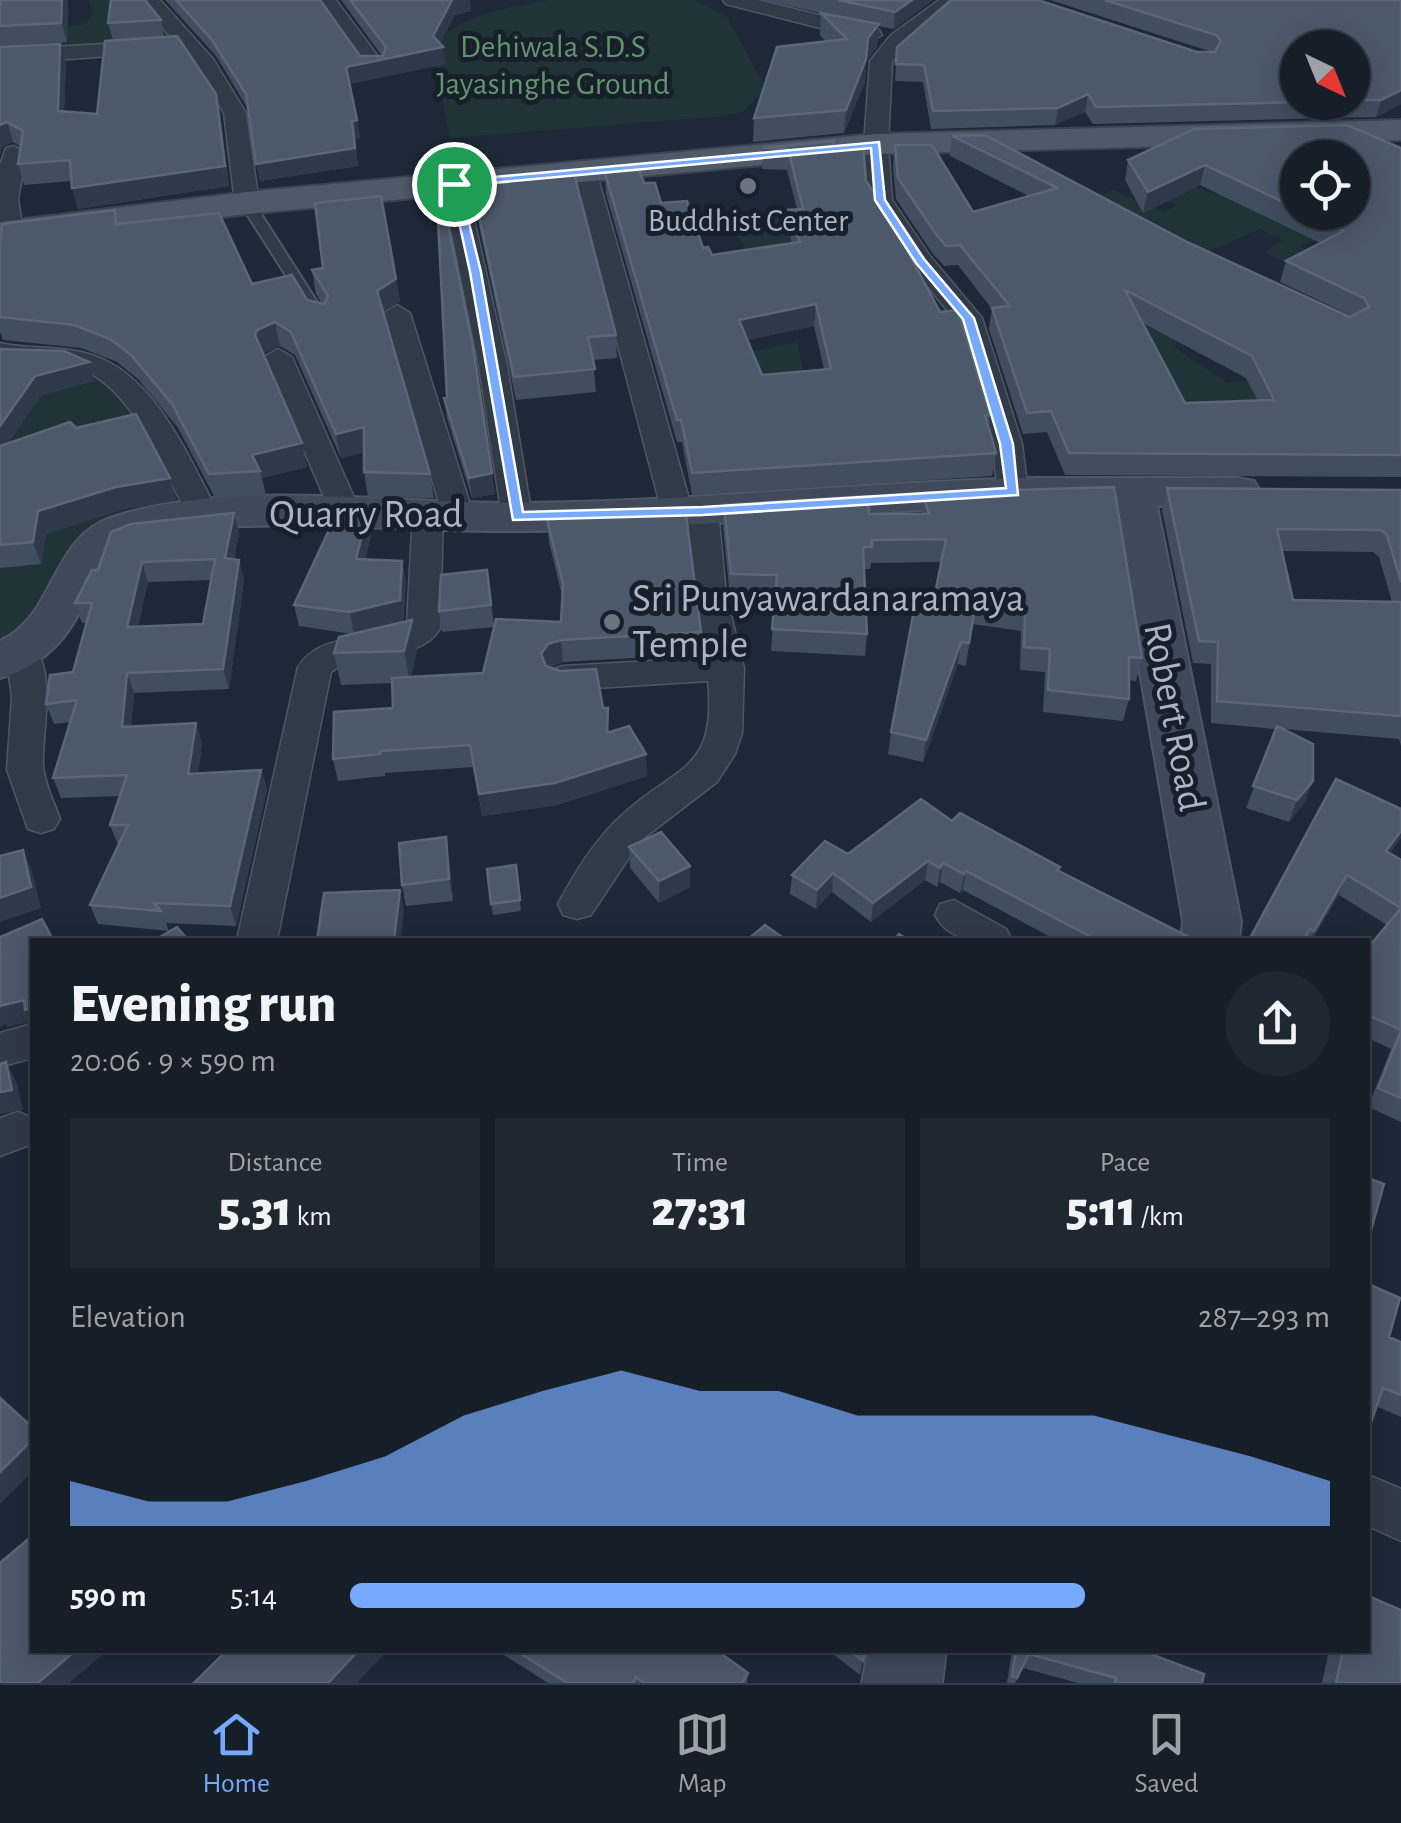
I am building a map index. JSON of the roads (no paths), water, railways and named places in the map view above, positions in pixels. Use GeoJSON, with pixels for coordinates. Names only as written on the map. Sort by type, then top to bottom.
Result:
{"type":"FeatureCollection","features":[{"type":"Feature","properties":{"kind":"main road"},"geometry":{"type":"LineString","coordinates":[[5,232],[247,203],[876,144],[1401,130]]}},
{"type":"Feature","properties":{"kind":"street"},"geometry":{"type":"LineString","coordinates":[[149,0],[205,64],[236,113],[247,203]]}},
{"type":"Feature","properties":{"kind":"street"},"geometry":{"type":"LineString","coordinates":[[326,0],[374,66]]}},
{"type":"Feature","properties":{"kind":"street"},"geometry":{"type":"LineString","coordinates":[[733,0],[847,32],[899,40]]}},
{"type":"Feature","properties":{"kind":"street"},"geometry":{"type":"LineString","coordinates":[[952,0],[899,40],[881,61],[876,144],[880,200],[920,261],[968,318],[1007,444],[1013,492]]}},
{"type":"Feature","properties":{"kind":"street"},"geometry":{"type":"LineString","coordinates":[[0,57],[188,45]]}},
{"type":"Feature","properties":{"kind":"street"},"geometry":{"type":"LineString","coordinates":[[984,142],[1030,166]]}},
{"type":"Feature","properties":{"kind":"street"},"geometry":{"type":"LineString","coordinates":[[5,232],[14,153]]}},
{"type":"Feature","properties":{"kind":"street"},"geometry":{"type":"LineString","coordinates":[[578,904],[606,857],[636,822],[702,775],[716,754],[725,713],[727,668],[690,512],[584,172]]}},
{"type":"Feature","properties":{"kind":"street"},"geometry":{"type":"LineString","coordinates":[[454,184],[490,347],[517,517]]}},
{"type":"Feature","properties":{"kind":"street"},"geometry":{"type":"LineString","coordinates":[[257,938],[315,668],[328,655],[405,642],[423,629],[443,513],[397,312]]}},
{"type":"Feature","properties":{"kind":"street"},"geometry":{"type":"LineString","coordinates":[[0,351],[7,356],[84,361],[107,373],[142,406],[205,516]]}},
{"type":"Feature","properties":{"kind":"street"},"geometry":{"type":"LineString","coordinates":[[278,357],[345,511]]}},
{"type":"Feature","properties":{"kind":"street","name":"Quarry Road"},"geometry":{"type":"LineString","coordinates":[[11,658],[50,630],[69,596],[84,556],[98,539],[126,527],[205,516],[345,511],[517,517],[690,512],[1013,492],[1132,495],[1284,491]]}},
{"type":"Feature","properties":{"kind":"street","name":"Robert Road"},"geometry":{"type":"LineString","coordinates":[[1132,495],[1212,921],[1210,938]]}},
{"type":"Feature","properties":{"kind":"street"},"geometry":{"type":"LineString","coordinates":[[11,658],[29,697],[25,770],[41,818]]}},
{"type":"Feature","properties":{"kind":"street"},"geometry":{"type":"LineString","coordinates":[[563,678],[727,668]]}},
{"type":"Feature","properties":{"kind":"street"},"geometry":{"type":"LineString","coordinates":[[954,915],[989,938]]}},
{"type":"Feature","properties":{"kind":"street"},"geometry":{"type":"LineString","coordinates":[[0,1050],[30,1042]]}},
{"type":"Feature","properties":{"kind":"street"},"geometry":{"type":"LineString","coordinates":[[1370,1501],[1401,1515]]}},
{"type":"Feature","properties":{"kind":"street"},"geometry":{"type":"LineString","coordinates":[[902,1683],[907,1653]]}},
{"type":"Feature","properties":{"kind":"lane"},"geometry":{"type":"LineString","coordinates":[[247,203],[322,321]]}},
{"type":"Feature","properties":{"kind":"place","name":"Buddhist Center"},"geometry":{"type":"Point","coordinates":[748,186]}},
{"type":"Feature","properties":{"kind":"place","name":"Sri Punyawardanaramaya Temple"},"geometry":{"type":"Point","coordinates":[612,622]}},
{"type":"Feature","properties":{"kind":"park label","name":"Dehiwala S.D.S Jayasinghe Ground"},"geometry":{"type":"Point","coordinates":[553,66]}}]}
